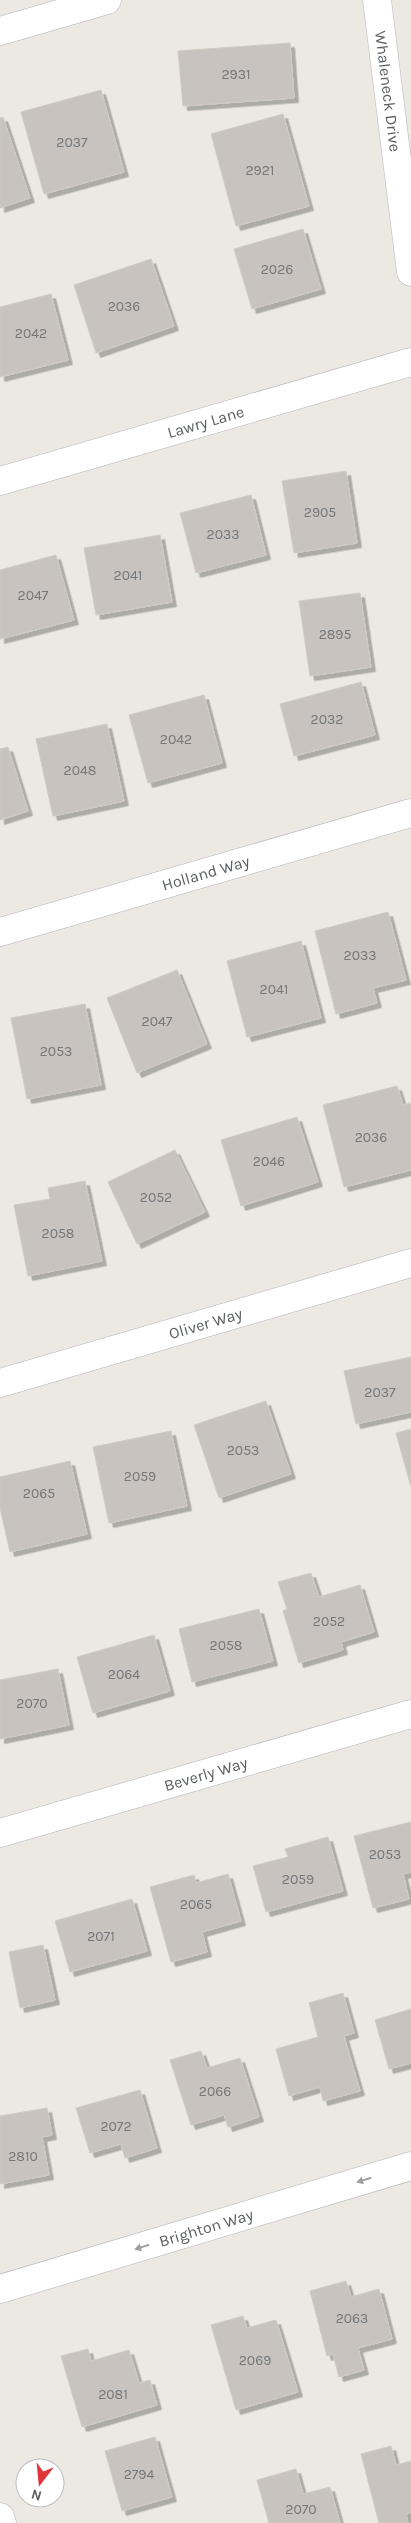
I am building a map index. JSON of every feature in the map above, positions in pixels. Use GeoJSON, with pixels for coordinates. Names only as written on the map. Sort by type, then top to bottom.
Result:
{"type":"FeatureCollection","features":[{"type":"Feature","properties":{"kind":"street"},"geometry":{"type":"LineString","coordinates":[[0,31],[107,0]]}},
{"type":"Feature","properties":{"kind":"street","name":"Whaleneck Drive"},"geometry":{"type":"LineString","coordinates":[[377,0],[411,272]]}},
{"type":"Feature","properties":{"kind":"street","name":"Lawry Lane"},"geometry":{"type":"LineString","coordinates":[[0,481],[411,362]]}},
{"type":"Feature","properties":{"kind":"street","name":"Holland Way"},"geometry":{"type":"LineString","coordinates":[[0,932],[411,813]]}},
{"type":"Feature","properties":{"kind":"street","name":"Oliver Way"},"geometry":{"type":"LineString","coordinates":[[0,1382],[411,1263]]}},
{"type":"Feature","properties":{"kind":"street","name":"Beverly Way"},"geometry":{"type":"LineString","coordinates":[[0,1833],[411,1714]]}},
{"type":"Feature","properties":{"kind":"street","name":"Brighton Way"},"geometry":{"type":"LineString","coordinates":[[0,2289],[411,2166]]}},
{"type":"Feature","properties":{"kind":"street"},"geometry":{"type":"LineString","coordinates":[[0,2517],[2,2523]]}},
{"type":"Feature","properties":{"kind":"building"},"geometry":{"type":"Polygon","coordinates":[[[290,43],[294,98],[183,106],[178,51],[290,43]]]}},
{"type":"Feature","properties":{"kind":"building"},"geometry":{"type":"Polygon","coordinates":[[[101,90],[124,172],[44,194],[21,112],[101,90]]]}},
{"type":"Feature","properties":{"kind":"building"},"geometry":{"type":"Polygon","coordinates":[[[283,114],[309,206],[236,226],[211,134],[283,114]]]}},
{"type":"Feature","properties":{"kind":"building"},"geometry":{"type":"Polygon","coordinates":[[[3,117],[30,198],[0,208],[0,118],[3,117]]]}},
{"type":"Feature","properties":{"kind":"building"},"geometry":{"type":"Polygon","coordinates":[[[303,229],[321,289],[252,309],[234,249],[303,229]]]}},
{"type":"Feature","properties":{"kind":"building"},"geometry":{"type":"Polygon","coordinates":[[[151,259],[174,326],[96,353],[74,285],[151,259]]]}},
{"type":"Feature","properties":{"kind":"building"},"geometry":{"type":"Polygon","coordinates":[[[51,294],[68,360],[0,377],[0,307],[51,294]]]}},
{"type":"Feature","properties":{"kind":"building"},"geometry":{"type":"Polygon","coordinates":[[[346,471],[357,543],[294,553],[282,481],[346,471]]]}},
{"type":"Feature","properties":{"kind":"building"},"geometry":{"type":"Polygon","coordinates":[[[251,495],[266,555],[196,573],[180,513],[251,495]]]}},
{"type":"Feature","properties":{"kind":"building"},"geometry":{"type":"Polygon","coordinates":[[[160,535],[172,602],[96,615],[84,548],[160,535]]]}},
{"type":"Feature","properties":{"kind":"building"},"geometry":{"type":"Polygon","coordinates":[[[56,555],[74,620],[0,639],[0,570],[56,555]]]}},
{"type":"Feature","properties":{"kind":"building"},"geometry":{"type":"Polygon","coordinates":[[[360,593],[371,667],[310,676],[299,601],[360,593]]]}},
{"type":"Feature","properties":{"kind":"building"},"geometry":{"type":"Polygon","coordinates":[[[361,682],[375,735],[294,756],[280,704],[361,682]]]}},
{"type":"Feature","properties":{"kind":"building"},"geometry":{"type":"Polygon","coordinates":[[[204,695],[222,763],[148,783],[129,715],[204,695]]]}},
{"type":"Feature","properties":{"kind":"building"},"geometry":{"type":"Polygon","coordinates":[[[107,724],[124,801],[53,816],[36,739],[107,724]]]}},
{"type":"Feature","properties":{"kind":"building"},"geometry":{"type":"Polygon","coordinates":[[[8,747],[28,811],[0,820],[0,749],[8,747]]]}},
{"type":"Feature","properties":{"kind":"building"},"geometry":{"type":"Polygon","coordinates":[[[388,912],[406,980],[373,988],[377,1003],[336,1014],[315,931],[388,912]]]}},
{"type":"Feature","properties":{"kind":"building"},"geometry":{"type":"Polygon","coordinates":[[[301,941],[321,1018],[247,1037],[227,961],[301,941]]]}},
{"type":"Feature","properties":{"kind":"building"},"geometry":{"type":"Polygon","coordinates":[[[177,970],[207,1044],[137,1073],[107,998],[177,970]]]}},
{"type":"Feature","properties":{"kind":"building"},"geometry":{"type":"Polygon","coordinates":[[[85,1004],[101,1085],[27,1099],[11,1018],[85,1004]]]}},
{"type":"Feature","properties":{"kind":"building"},"geometry":{"type":"Polygon","coordinates":[[[397,1086],[403,1105],[411,1103],[411,1170],[344,1187],[323,1105],[397,1086]]]}},
{"type":"Feature","properties":{"kind":"building"},"geometry":{"type":"Polygon","coordinates":[[[297,1117],[318,1182],[241,1206],[221,1140],[297,1117]]]}},
{"type":"Feature","properties":{"kind":"building"},"geometry":{"type":"Polygon","coordinates":[[[175,1150],[205,1212],[137,1244],[108,1182],[175,1150]]]}},
{"type":"Feature","properties":{"kind":"building"},"geometry":{"type":"Polygon","coordinates":[[[85,1181],[102,1261],[28,1276],[14,1205],[50,1199],[48,1188],[85,1181]]]}},
{"type":"Feature","properties":{"kind":"building"},"geometry":{"type":"Polygon","coordinates":[[[411,1357],[411,1412],[356,1424],[344,1371],[411,1357]]]}},
{"type":"Feature","properties":{"kind":"building"},"geometry":{"type":"Polygon","coordinates":[[[266,1401],[291,1474],[219,1498],[194,1425],[266,1401]]]}},
{"type":"Feature","properties":{"kind":"building"},"geometry":{"type":"Polygon","coordinates":[[[411,1429],[411,1487],[396,1433],[411,1429]]]}},
{"type":"Feature","properties":{"kind":"building"},"geometry":{"type":"Polygon","coordinates":[[[171,1431],[187,1506],[109,1523],[93,1447],[171,1431]]]}},
{"type":"Feature","properties":{"kind":"building"},"geometry":{"type":"Polygon","coordinates":[[[70,1461],[87,1534],[10,1552],[0,1508],[0,1477],[70,1461]]]}},
{"type":"Feature","properties":{"kind":"building"},"geometry":{"type":"Polygon","coordinates":[[[311,1573],[319,1597],[360,1585],[374,1632],[341,1642],[343,1650],[299,1663],[283,1611],[287,1609],[278,1582],[311,1573]]]}},
{"type":"Feature","properties":{"kind":"building"},"geometry":{"type":"Polygon","coordinates":[[[259,1609],[273,1661],[192,1682],[179,1629],[259,1609]]]}},
{"type":"Feature","properties":{"kind":"building"},"geometry":{"type":"Polygon","coordinates":[[[154,1635],[170,1691],[93,1713],[77,1657],[154,1635]]]}},
{"type":"Feature","properties":{"kind":"building"},"geometry":{"type":"Polygon","coordinates":[[[58,1669],[69,1725],[0,1739],[0,1680],[58,1669]]]}},
{"type":"Feature","properties":{"kind":"building"},"geometry":{"type":"Polygon","coordinates":[[[411,1822],[411,1872],[403,1874],[409,1899],[373,1908],[354,1836],[411,1822]]]}},
{"type":"Feature","properties":{"kind":"building"},"geometry":{"type":"Polygon","coordinates":[[[328,1837],[343,1891],[266,1912],[253,1866],[288,1857],[285,1849],[328,1837]]]}},
{"type":"Feature","properties":{"kind":"building"},"geometry":{"type":"Polygon","coordinates":[[[228,1874],[241,1921],[202,1932],[207,1952],[171,1962],[150,1887],[194,1875],[196,1883],[228,1874]]]}},
{"type":"Feature","properties":{"kind":"building"},"geometry":{"type":"Polygon","coordinates":[[[132,1899],[147,1951],[70,1972],[55,1921],[132,1899]]]}},
{"type":"Feature","properties":{"kind":"building"},"geometry":{"type":"Polygon","coordinates":[[[43,1945],[55,2000],[20,2008],[9,1952],[43,1945]]]}},
{"type":"Feature","properties":{"kind":"building"},"geometry":{"type":"Polygon","coordinates":[[[343,1993],[354,2033],[344,2036],[360,2091],[323,2101],[320,2087],[289,2096],[276,2049],[318,2037],[309,2003],[343,1993]]]}},
{"type":"Feature","properties":{"kind":"building"},"geometry":{"type":"Polygon","coordinates":[[[411,2009],[411,2063],[389,2069],[375,2020],[411,2009]]]}},
{"type":"Feature","properties":{"kind":"building"},"geometry":{"type":"Polygon","coordinates":[[[201,2051],[207,2068],[240,2058],[259,2117],[228,2127],[224,2115],[191,2125],[170,2060],[201,2051]]]}},
{"type":"Feature","properties":{"kind":"building"},"geometry":{"type":"Polygon","coordinates":[[[140,2090],[157,2148],[125,2158],[121,2144],[90,2153],[76,2108],[140,2090]]]}},
{"type":"Feature","properties":{"kind":"building"},"geometry":{"type":"Polygon","coordinates":[[[47,2108],[52,2135],[42,2137],[49,2175],[0,2184],[0,2116],[47,2108]]]}},
{"type":"Feature","properties":{"kind":"building"},"geometry":{"type":"Polygon","coordinates":[[[346,2281],[351,2297],[379,2289],[392,2339],[358,2348],[364,2370],[339,2377],[333,2354],[327,2356],[310,2291],[346,2281]]]}},
{"type":"Feature","properties":{"kind":"building"},"geometry":{"type":"Polygon","coordinates":[[[243,2316],[247,2328],[276,2320],[298,2392],[236,2410],[211,2325],[243,2316]]]}},
{"type":"Feature","properties":{"kind":"building"},"geometry":{"type":"Polygon","coordinates":[[[88,2349],[91,2361],[129,2350],[139,2383],[150,2380],[157,2405],[82,2427],[61,2356],[88,2349]]]}},
{"type":"Feature","properties":{"kind":"building"},"geometry":{"type":"Polygon","coordinates":[[[155,2437],[172,2497],[122,2511],[105,2451],[155,2437]]]}},
{"type":"Feature","properties":{"kind":"building"},"geometry":{"type":"Polygon","coordinates":[[[391,2446],[396,2465],[411,2461],[411,2513],[406,2514],[408,2523],[379,2523],[361,2454],[391,2446]]]}},
{"type":"Feature","properties":{"kind":"building"},"geometry":{"type":"Polygon","coordinates":[[[296,2469],[303,2494],[330,2487],[340,2523],[269,2523],[257,2480],[296,2469]]]}}]}
